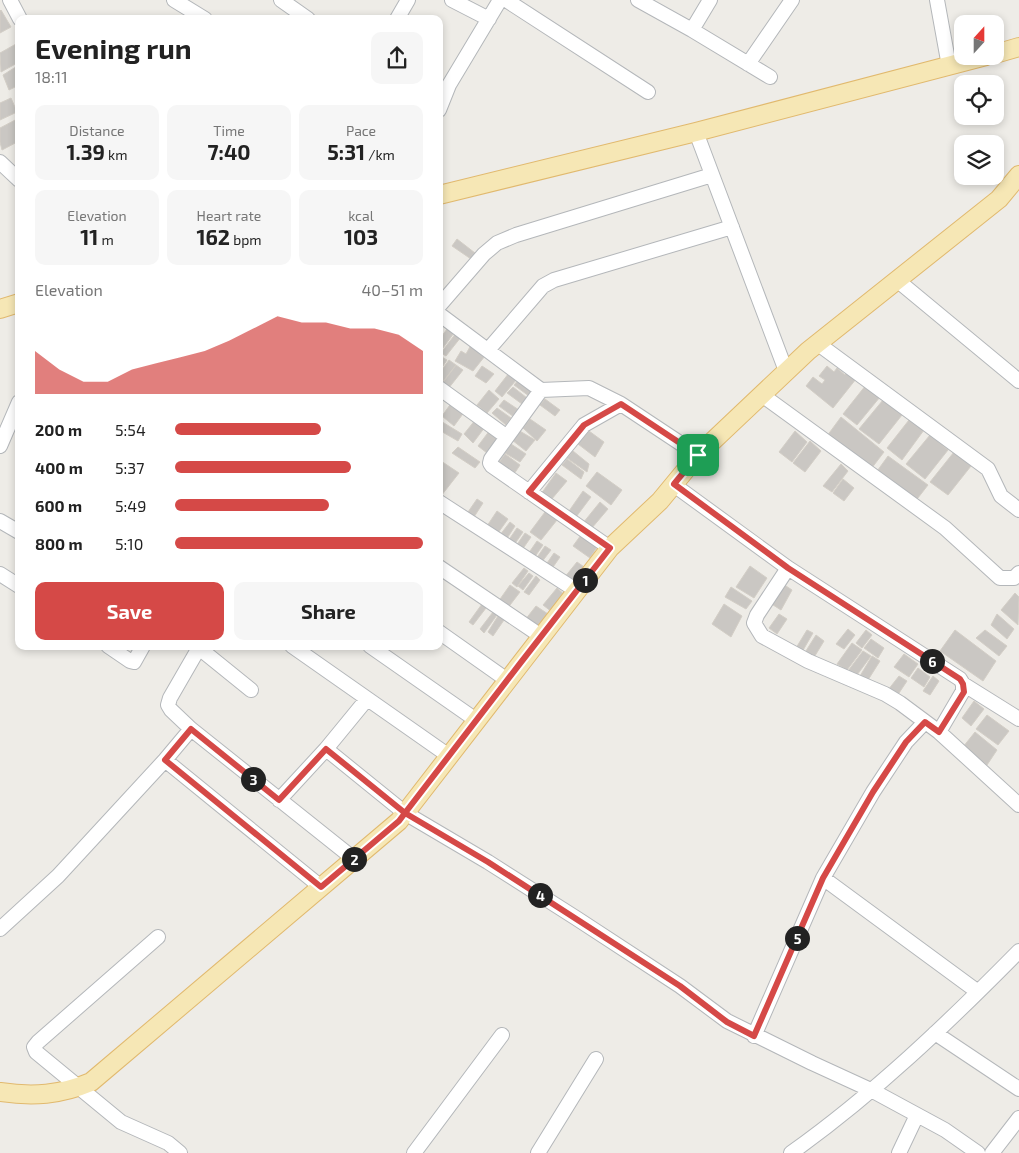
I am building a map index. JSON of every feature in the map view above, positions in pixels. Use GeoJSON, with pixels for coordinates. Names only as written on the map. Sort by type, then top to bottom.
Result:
{"type":"FeatureCollection","features":[{"type":"Feature","properties":{"kind":"main road"},"geometry":{"type":"LineString","coordinates":[[1004,51],[1019,47]]}},
{"type":"Feature","properties":{"kind":"main road"},"geometry":{"type":"LineString","coordinates":[[443,194],[696,132],[954,65]]}},
{"type":"Feature","properties":{"kind":"main road"},"geometry":{"type":"LineString","coordinates":[[0,1092],[18,1095],[44,1095],[91,1082],[399,821],[610,548],[639,522],[698,455],[817,343],[999,199],[1019,175]]}},
{"type":"Feature","properties":{"kind":"main road"},"geometry":{"type":"LineString","coordinates":[[0,309],[15,304]]}},
{"type":"Feature","properties":{"kind":"street"},"geometry":{"type":"LineString","coordinates":[[10,0],[18,15]]}},
{"type":"Feature","properties":{"kind":"street"},"geometry":{"type":"LineString","coordinates":[[174,0],[198,15]]}},
{"type":"Feature","properties":{"kind":"street"},"geometry":{"type":"LineString","coordinates":[[281,0],[302,15]]}},
{"type":"Feature","properties":{"kind":"street"},"geometry":{"type":"LineString","coordinates":[[399,15],[408,0]]}},
{"type":"Feature","properties":{"kind":"street"},"geometry":{"type":"LineString","coordinates":[[452,0],[489,19]]}},
{"type":"Feature","properties":{"kind":"street"},"geometry":{"type":"LineString","coordinates":[[443,99],[449,85],[500,0]]}},
{"type":"Feature","properties":{"kind":"street"},"geometry":{"type":"LineString","coordinates":[[506,0],[648,92]]}},
{"type":"Feature","properties":{"kind":"street"},"geometry":{"type":"LineString","coordinates":[[638,0],[770,77]]}},
{"type":"Feature","properties":{"kind":"street"},"geometry":{"type":"LineString","coordinates":[[692,30],[710,0]]}},
{"type":"Feature","properties":{"kind":"street"},"geometry":{"type":"LineString","coordinates":[[748,64],[791,0]]}},
{"type":"Feature","properties":{"kind":"street"},"geometry":{"type":"LineString","coordinates":[[937,0],[950,66]]}},
{"type":"Feature","properties":{"kind":"street"},"geometry":{"type":"LineString","coordinates":[[696,132],[786,371]]}},
{"type":"Feature","properties":{"kind":"street"},"geometry":{"type":"LineString","coordinates":[[0,162],[15,176]]}},
{"type":"Feature","properties":{"kind":"street"},"geometry":{"type":"LineString","coordinates":[[443,301],[484,254],[497,243],[516,235],[712,175]]}},
{"type":"Feature","properties":{"kind":"street"},"geometry":{"type":"LineString","coordinates":[[488,350],[543,286],[554,280],[732,227]]}},
{"type":"Feature","properties":{"kind":"street"},"geometry":{"type":"LineString","coordinates":[[897,280],[1019,381]]}},
{"type":"Feature","properties":{"kind":"street"},"geometry":{"type":"LineString","coordinates":[[443,317],[541,390],[589,388],[621,404],[698,455]]}},
{"type":"Feature","properties":{"kind":"street"},"geometry":{"type":"LineString","coordinates":[[817,343],[988,469],[1001,496],[1019,510]]}},
{"type":"Feature","properties":{"kind":"street"},"geometry":{"type":"LineString","coordinates":[[541,390],[490,463],[610,548]]}},
{"type":"Feature","properties":{"kind":"street"},"geometry":{"type":"LineString","coordinates":[[443,391],[507,437]]}},
{"type":"Feature","properties":{"kind":"street"},"geometry":{"type":"LineString","coordinates":[[762,395],[950,532],[1000,578],[1014,578],[1019,573]]}},
{"type":"Feature","properties":{"kind":"street"},"geometry":{"type":"LineString","coordinates":[[529,492],[584,425],[621,404]]}},
{"type":"Feature","properties":{"kind":"street"},"geometry":{"type":"LineString","coordinates":[[0,446],[15,411]]}},
{"type":"Feature","properties":{"kind":"street"},"geometry":{"type":"LineString","coordinates":[[674,484],[788,568],[960,679],[964,692],[939,732]]}},
{"type":"Feature","properties":{"kind":"street"},"geometry":{"type":"LineString","coordinates":[[443,505],[577,590]]}},
{"type":"Feature","properties":{"kind":"street"},"geometry":{"type":"LineString","coordinates":[[0,520],[15,529]]}},
{"type":"Feature","properties":{"kind":"street"},"geometry":{"type":"LineString","coordinates":[[788,568],[757,615],[754,623],[762,636],[808,661],[885,694],[900,703],[939,732],[1019,805]]}},
{"type":"Feature","properties":{"kind":"street"},"geometry":{"type":"LineString","coordinates":[[443,570],[541,636]]}},
{"type":"Feature","properties":{"kind":"street"},"geometry":{"type":"LineString","coordinates":[[0,574],[15,583]]}},
{"type":"Feature","properties":{"kind":"street"},"geometry":{"type":"LineString","coordinates":[[443,635],[507,680]]}},
{"type":"Feature","properties":{"kind":"street"},"geometry":{"type":"LineString","coordinates":[[114,650],[134,662],[141,650]]}},
{"type":"Feature","properties":{"kind":"street"},"geometry":{"type":"LineString","coordinates":[[298,650],[449,756]]}},
{"type":"Feature","properties":{"kind":"street"},"geometry":{"type":"LineString","coordinates":[[376,650],[476,720]]}},
{"type":"Feature","properties":{"kind":"street"},"geometry":{"type":"LineString","coordinates":[[251,690],[204,652],[200,651],[196,653],[170,698],[168,705],[191,729],[354,859]]}},
{"type":"Feature","properties":{"kind":"street"},"geometry":{"type":"LineString","coordinates":[[963,684],[1019,719]]}},
{"type":"Feature","properties":{"kind":"street"},"geometry":{"type":"LineString","coordinates":[[279,800],[326,749],[368,699]]}},
{"type":"Feature","properties":{"kind":"street"},"geometry":{"type":"LineString","coordinates":[[754,1036],[823,878],[873,792],[906,742],[925,722]]}},
{"type":"Feature","properties":{"kind":"street"},"geometry":{"type":"LineString","coordinates":[[0,929],[58,876],[165,760],[191,729]]}},
{"type":"Feature","properties":{"kind":"street"},"geometry":{"type":"LineString","coordinates":[[326,749],[405,813],[488,862],[680,986],[727,1022],[873,1091],[945,1130],[978,1153]]}},
{"type":"Feature","properties":{"kind":"street"},"geometry":{"type":"LineString","coordinates":[[165,760],[321,887]]}},
{"type":"Feature","properties":{"kind":"street"},"geometry":{"type":"LineString","coordinates":[[823,878],[978,992]]}},
{"type":"Feature","properties":{"kind":"street"},"geometry":{"type":"LineString","coordinates":[[158,937],[34,1047],[36,1052],[121,1122],[168,1143],[180,1153]]}},
{"type":"Feature","properties":{"kind":"street"},"geometry":{"type":"LineString","coordinates":[[791,1153],[873,1091],[978,992],[1019,950]]}},
{"type":"Feature","properties":{"kind":"street"},"geometry":{"type":"LineString","coordinates":[[935,1033],[1019,1089]]}},
{"type":"Feature","properties":{"kind":"street"},"geometry":{"type":"LineString","coordinates":[[414,1153],[502,1035]]}},
{"type":"Feature","properties":{"kind":"street"},"geometry":{"type":"LineString","coordinates":[[538,1153],[596,1058]]}},
{"type":"Feature","properties":{"kind":"street"},"geometry":{"type":"LineString","coordinates":[[899,1153],[917,1114]]}},
{"type":"Feature","properties":{"kind":"street"},"geometry":{"type":"LineString","coordinates":[[992,1153],[1019,1118]]}},
{"type":"Feature","properties":{"kind":"building"},"geometry":{"type":"Polygon","coordinates":[[[0,11],[11,27],[0,33],[0,11]]]}},
{"type":"Feature","properties":{"kind":"building"},"geometry":{"type":"Polygon","coordinates":[[[15,45],[15,64],[1,72],[0,53],[15,45]]]}},
{"type":"Feature","properties":{"kind":"building"},"geometry":{"type":"Polygon","coordinates":[[[15,68],[15,87],[9,90],[3,75],[15,68]]]}},
{"type":"Feature","properties":{"kind":"building"},"geometry":{"type":"Polygon","coordinates":[[[11,98],[15,113],[0,120],[0,103],[11,98]]]}},
{"type":"Feature","properties":{"kind":"building"},"geometry":{"type":"Polygon","coordinates":[[[15,120],[15,143],[2,150],[0,142],[0,128],[15,120]]]}},
{"type":"Feature","properties":{"kind":"building"},"geometry":{"type":"Polygon","coordinates":[[[457,239],[475,253],[471,259],[452,246],[457,239]]]}},
{"type":"Feature","properties":{"kind":"building"},"geometry":{"type":"Polygon","coordinates":[[[447,329],[454,333],[443,348],[443,334],[447,329]]]}},
{"type":"Feature","properties":{"kind":"building"},"geometry":{"type":"Polygon","coordinates":[[[456,333],[461,337],[446,356],[443,354],[443,350],[456,333]]]}},
{"type":"Feature","properties":{"kind":"building"},"geometry":{"type":"Polygon","coordinates":[[[471,345],[485,356],[473,371],[455,361],[461,351],[466,354],[471,345]]]}},
{"type":"Feature","properties":{"kind":"building"},"geometry":{"type":"Polygon","coordinates":[[[443,358],[447,360],[443,366],[443,358]]]}},
{"type":"Feature","properties":{"kind":"building"},"geometry":{"type":"Polygon","coordinates":[[[449,360],[456,365],[443,381],[443,368],[449,360]]]}},
{"type":"Feature","properties":{"kind":"building"},"geometry":{"type":"Polygon","coordinates":[[[456,365],[463,370],[448,389],[443,383],[456,365]]]}},
{"type":"Feature","properties":{"kind":"building"},"geometry":{"type":"Polygon","coordinates":[[[482,366],[494,374],[486,383],[475,376],[482,366]]]}},
{"type":"Feature","properties":{"kind":"building"},"geometry":{"type":"Polygon","coordinates":[[[827,366],[834,372],[837,368],[845,375],[848,372],[856,379],[833,408],[806,386],[813,377],[822,384],[825,380],[819,376],[827,366]]]}},
{"type":"Feature","properties":{"kind":"building"},"geometry":{"type":"Polygon","coordinates":[[[509,373],[517,379],[502,397],[495,391],[509,373]]]}},
{"type":"Feature","properties":{"kind":"building"},"geometry":{"type":"Polygon","coordinates":[[[519,379],[534,390],[529,396],[514,385],[519,379]]]}},
{"type":"Feature","properties":{"kind":"building"},"geometry":{"type":"Polygon","coordinates":[[[866,385],[880,397],[857,425],[843,414],[866,385]]]}},
{"type":"Feature","properties":{"kind":"building"},"geometry":{"type":"Polygon","coordinates":[[[513,387],[527,398],[522,404],[507,393],[513,387]]]}},
{"type":"Feature","properties":{"kind":"building"},"geometry":{"type":"Polygon","coordinates":[[[489,390],[499,399],[487,413],[477,405],[489,390]]]}},
{"type":"Feature","properties":{"kind":"building"},"geometry":{"type":"Polygon","coordinates":[[[545,399],[560,410],[555,416],[540,405],[545,399]]]}},
{"type":"Feature","properties":{"kind":"building"},"geometry":{"type":"Polygon","coordinates":[[[504,400],[519,410],[514,417],[499,406],[504,400]]]}},
{"type":"Feature","properties":{"kind":"building"},"geometry":{"type":"Polygon","coordinates":[[[883,400],[902,415],[879,444],[859,429],[883,400]]]}},
{"type":"Feature","properties":{"kind":"building"},"geometry":{"type":"Polygon","coordinates":[[[452,402],[465,411],[454,426],[443,417],[452,402]]]}},
{"type":"Feature","properties":{"kind":"building"},"geometry":{"type":"Polygon","coordinates":[[[497,408],[511,418],[506,425],[492,413],[497,408]]]}},
{"type":"Feature","properties":{"kind":"building"},"geometry":{"type":"Polygon","coordinates":[[[841,417],[884,452],[871,469],[827,436],[841,417]]]}},
{"type":"Feature","properties":{"kind":"building"},"geometry":{"type":"Polygon","coordinates":[[[476,419],[485,427],[473,443],[464,434],[476,419]]]}},
{"type":"Feature","properties":{"kind":"building"},"geometry":{"type":"Polygon","coordinates":[[[530,419],[546,430],[537,441],[523,428],[530,419]]]}},
{"type":"Feature","properties":{"kind":"building"},"geometry":{"type":"Polygon","coordinates":[[[909,420],[924,430],[902,460],[887,448],[909,420]]]}},
{"type":"Feature","properties":{"kind":"building"},"geometry":{"type":"Polygon","coordinates":[[[443,422],[462,434],[458,441],[443,432],[443,422]]]}},
{"type":"Feature","properties":{"kind":"building"},"geometry":{"type":"Polygon","coordinates":[[[490,430],[500,438],[487,453],[478,446],[490,430]]]}},
{"type":"Feature","properties":{"kind":"building"},"geometry":{"type":"Polygon","coordinates":[[[518,430],[535,440],[526,451],[512,440],[518,430]]]}},
{"type":"Feature","properties":{"kind":"building"},"geometry":{"type":"Polygon","coordinates":[[[589,431],[604,442],[595,457],[578,444],[589,431]]]}},
{"type":"Feature","properties":{"kind":"building"},"geometry":{"type":"Polygon","coordinates":[[[795,431],[807,442],[792,462],[779,452],[795,431]]]}},
{"type":"Feature","properties":{"kind":"building"},"geometry":{"type":"Polygon","coordinates":[[[930,435],[948,450],[925,479],[906,464],[930,435]]]}},
{"type":"Feature","properties":{"kind":"building"},"geometry":{"type":"Polygon","coordinates":[[[810,441],[821,451],[805,472],[793,463],[810,441]]]}},
{"type":"Feature","properties":{"kind":"building"},"geometry":{"type":"Polygon","coordinates":[[[511,444],[526,454],[520,462],[505,453],[511,444]]]}},
{"type":"Feature","properties":{"kind":"building"},"geometry":{"type":"Polygon","coordinates":[[[458,447],[480,462],[475,468],[452,453],[458,447]]]}},
{"type":"Feature","properties":{"kind":"building"},"geometry":{"type":"Polygon","coordinates":[[[573,451],[589,464],[587,472],[567,458],[573,451]]]}},
{"type":"Feature","properties":{"kind":"building"},"geometry":{"type":"Polygon","coordinates":[[[954,452],[971,466],[948,495],[930,482],[954,452]]]}},
{"type":"Feature","properties":{"kind":"building"},"geometry":{"type":"Polygon","coordinates":[[[505,454],[520,465],[514,474],[498,464],[505,454]]]}},
{"type":"Feature","properties":{"kind":"building"},"geometry":{"type":"Polygon","coordinates":[[[888,456],[928,485],[914,503],[875,474],[888,456]]]}},
{"type":"Feature","properties":{"kind":"building"},"geometry":{"type":"Polygon","coordinates":[[[567,459],[584,472],[581,479],[562,465],[567,459]]]}},
{"type":"Feature","properties":{"kind":"building"},"geometry":{"type":"Polygon","coordinates":[[[443,462],[459,473],[443,493],[443,462]]]}},
{"type":"Feature","properties":{"kind":"building"},"geometry":{"type":"Polygon","coordinates":[[[841,464],[848,471],[832,492],[823,486],[841,464]]]}},
{"type":"Feature","properties":{"kind":"building"},"geometry":{"type":"Polygon","coordinates":[[[597,472],[622,490],[611,505],[586,486],[597,472]]]}},
{"type":"Feature","properties":{"kind":"building"},"geometry":{"type":"Polygon","coordinates":[[[556,473],[567,481],[551,500],[541,494],[556,473]]]}},
{"type":"Feature","properties":{"kind":"building"},"geometry":{"type":"Polygon","coordinates":[[[843,479],[854,488],[844,501],[833,493],[843,479]]]}},
{"type":"Feature","properties":{"kind":"building"},"geometry":{"type":"Polygon","coordinates":[[[583,491],[591,497],[576,517],[569,511],[583,491]]]}},
{"type":"Feature","properties":{"kind":"building"},"geometry":{"type":"Polygon","coordinates":[[[477,499],[483,503],[474,517],[468,512],[477,499]]]}},
{"type":"Feature","properties":{"kind":"building"},"geometry":{"type":"Polygon","coordinates":[[[600,502],[608,509],[591,529],[583,523],[600,502]]]}},
{"type":"Feature","properties":{"kind":"building"},"geometry":{"type":"Polygon","coordinates":[[[497,511],[508,519],[498,533],[487,526],[497,511]]]}},
{"type":"Feature","properties":{"kind":"building"},"geometry":{"type":"Polygon","coordinates":[[[545,512],[557,520],[541,540],[530,532],[545,512]]]}},
{"type":"Feature","properties":{"kind":"building"},"geometry":{"type":"Polygon","coordinates":[[[510,522],[515,526],[506,540],[500,535],[510,522]]]}},
{"type":"Feature","properties":{"kind":"building"},"geometry":{"type":"Polygon","coordinates":[[[517,528],[523,532],[514,545],[508,541],[517,528]]]}},
{"type":"Feature","properties":{"kind":"building"},"geometry":{"type":"Polygon","coordinates":[[[525,533],[531,537],[522,550],[516,546],[525,533]]]}},
{"type":"Feature","properties":{"kind":"building"},"geometry":{"type":"Polygon","coordinates":[[[581,535],[597,547],[590,558],[573,546],[581,535]]]}},
{"type":"Feature","properties":{"kind":"building"},"geometry":{"type":"Polygon","coordinates":[[[537,541],[543,545],[534,558],[528,554],[537,541]]]}},
{"type":"Feature","properties":{"kind":"building"},"geometry":{"type":"Polygon","coordinates":[[[545,546],[551,550],[541,563],[536,559],[545,546]]]}},
{"type":"Feature","properties":{"kind":"building"},"geometry":{"type":"Polygon","coordinates":[[[554,553],[560,557],[551,570],[545,566],[554,553]]]}},
{"type":"Feature","properties":{"kind":"building"},"geometry":{"type":"Polygon","coordinates":[[[577,562],[587,569],[574,585],[564,578],[577,562]]]}},
{"type":"Feature","properties":{"kind":"building"},"geometry":{"type":"Polygon","coordinates":[[[750,566],[767,578],[754,598],[736,587],[750,566]]]}},
{"type":"Feature","properties":{"kind":"building"},"geometry":{"type":"Polygon","coordinates":[[[524,568],[528,571],[517,587],[512,583],[524,568]]]}},
{"type":"Feature","properties":{"kind":"building"},"geometry":{"type":"Polygon","coordinates":[[[529,573],[533,576],[523,590],[518,586],[529,573]]]}},
{"type":"Feature","properties":{"kind":"building"},"geometry":{"type":"Polygon","coordinates":[[[536,576],[540,580],[529,595],[524,592],[536,576]]]}},
{"type":"Feature","properties":{"kind":"building"},"geometry":{"type":"Polygon","coordinates":[[[783,584],[792,590],[781,610],[770,603],[783,584]]]}},
{"type":"Feature","properties":{"kind":"building"},"geometry":{"type":"Polygon","coordinates":[[[510,585],[520,592],[507,609],[498,602],[510,585]]]}},
{"type":"Feature","properties":{"kind":"building"},"geometry":{"type":"Polygon","coordinates":[[[731,587],[752,601],[746,609],[725,597],[731,587]]]}},
{"type":"Feature","properties":{"kind":"building"},"geometry":{"type":"Polygon","coordinates":[[[557,588],[566,596],[552,612],[543,605],[557,588]]]}},
{"type":"Feature","properties":{"kind":"building"},"geometry":{"type":"Polygon","coordinates":[[[1015,593],[1019,597],[1018,625],[1001,610],[1015,593]]]}},
{"type":"Feature","properties":{"kind":"building"},"geometry":{"type":"Polygon","coordinates":[[[482,604],[486,608],[473,625],[469,622],[482,604]]]}},
{"type":"Feature","properties":{"kind":"building"},"geometry":{"type":"Polygon","coordinates":[[[724,604],[742,616],[731,637],[712,624],[724,604]]]}},
{"type":"Feature","properties":{"kind":"building"},"geometry":{"type":"Polygon","coordinates":[[[536,606],[551,616],[540,630],[525,620],[536,606]]]}},
{"type":"Feature","properties":{"kind":"building"},"geometry":{"type":"Polygon","coordinates":[[[493,612],[497,615],[484,633],[480,629],[493,612]]]}},
{"type":"Feature","properties":{"kind":"building"},"geometry":{"type":"Polygon","coordinates":[[[779,614],[787,619],[777,634],[769,628],[779,614]]]}},
{"type":"Feature","properties":{"kind":"building"},"geometry":{"type":"Polygon","coordinates":[[[997,614],[1014,629],[1007,639],[991,625],[997,614]]]}},
{"type":"Feature","properties":{"kind":"building"},"geometry":{"type":"Polygon","coordinates":[[[498,616],[504,620],[493,636],[488,632],[498,616]]]}},
{"type":"Feature","properties":{"kind":"building"},"geometry":{"type":"Polygon","coordinates":[[[848,629],[855,635],[844,649],[836,644],[848,629]]]}},
{"type":"Feature","properties":{"kind":"building"},"geometry":{"type":"Polygon","coordinates":[[[807,630],[813,633],[802,652],[796,648],[807,630]]]}},
{"type":"Feature","properties":{"kind":"building"},"geometry":{"type":"Polygon","coordinates":[[[866,630],[872,635],[862,648],[856,643],[866,630]]]}},
{"type":"Feature","properties":{"kind":"building"},"geometry":{"type":"Polygon","coordinates":[[[955,630],[996,661],[983,681],[940,651],[955,630]]]}},
{"type":"Feature","properties":{"kind":"building"},"geometry":{"type":"Polygon","coordinates":[[[985,630],[1007,646],[999,656],[976,638],[985,630]]]}},
{"type":"Feature","properties":{"kind":"building"},"geometry":{"type":"Polygon","coordinates":[[[816,635],[824,641],[813,659],[804,654],[816,635]]]}},
{"type":"Feature","properties":{"kind":"building"},"geometry":{"type":"Polygon","coordinates":[[[871,639],[884,648],[878,658],[864,648],[871,639]]]}},
{"type":"Feature","properties":{"kind":"building"},"geometry":{"type":"Polygon","coordinates":[[[852,643],[862,650],[847,670],[837,664],[852,643]]]}},
{"type":"Feature","properties":{"kind":"building"},"geometry":{"type":"Polygon","coordinates":[[[863,651],[871,656],[857,675],[848,671],[863,651]]]}},
{"type":"Feature","properties":{"kind":"building"},"geometry":{"type":"Polygon","coordinates":[[[904,654],[918,664],[909,677],[894,667],[904,654]]]}},
{"type":"Feature","properties":{"kind":"building"},"geometry":{"type":"Polygon","coordinates":[[[872,656],[880,661],[868,680],[860,676],[872,656]]]}},
{"type":"Feature","properties":{"kind":"building"},"geometry":{"type":"Polygon","coordinates":[[[918,668],[930,677],[924,687],[911,678],[918,668]]]}},
{"type":"Feature","properties":{"kind":"building"},"geometry":{"type":"Polygon","coordinates":[[[899,676],[907,681],[897,696],[888,690],[899,676]]]}},
{"type":"Feature","properties":{"kind":"building"},"geometry":{"type":"Polygon","coordinates":[[[933,676],[939,681],[930,695],[923,691],[933,676]]]}},
{"type":"Feature","properties":{"kind":"building"},"geometry":{"type":"Polygon","coordinates":[[[974,701],[984,709],[971,726],[962,718],[974,701]]]}},
{"type":"Feature","properties":{"kind":"building"},"geometry":{"type":"Polygon","coordinates":[[[987,715],[1009,731],[998,745],[976,729],[987,715]]]}},
{"type":"Feature","properties":{"kind":"building"},"geometry":{"type":"Polygon","coordinates":[[[975,732],[997,750],[987,765],[963,747],[975,732]]]}},
{"type":"Feature","properties":{"kind":"route"},"geometry":{"type":"LineString","coordinates":[[698,455],[621,404],[584,425],[562,450],[529,492],[610,548],[476,720],[449,756],[405,813],[399,821],[321,887],[165,760],[191,729],[279,800],[326,749],[405,813],[488,862],[576,918],[680,986],[727,1022],[754,1036],[823,878],[873,792],[906,742],[925,722],[939,732],[964,692],[960,679],[788,568],[674,484],[698,455]]}}]}
